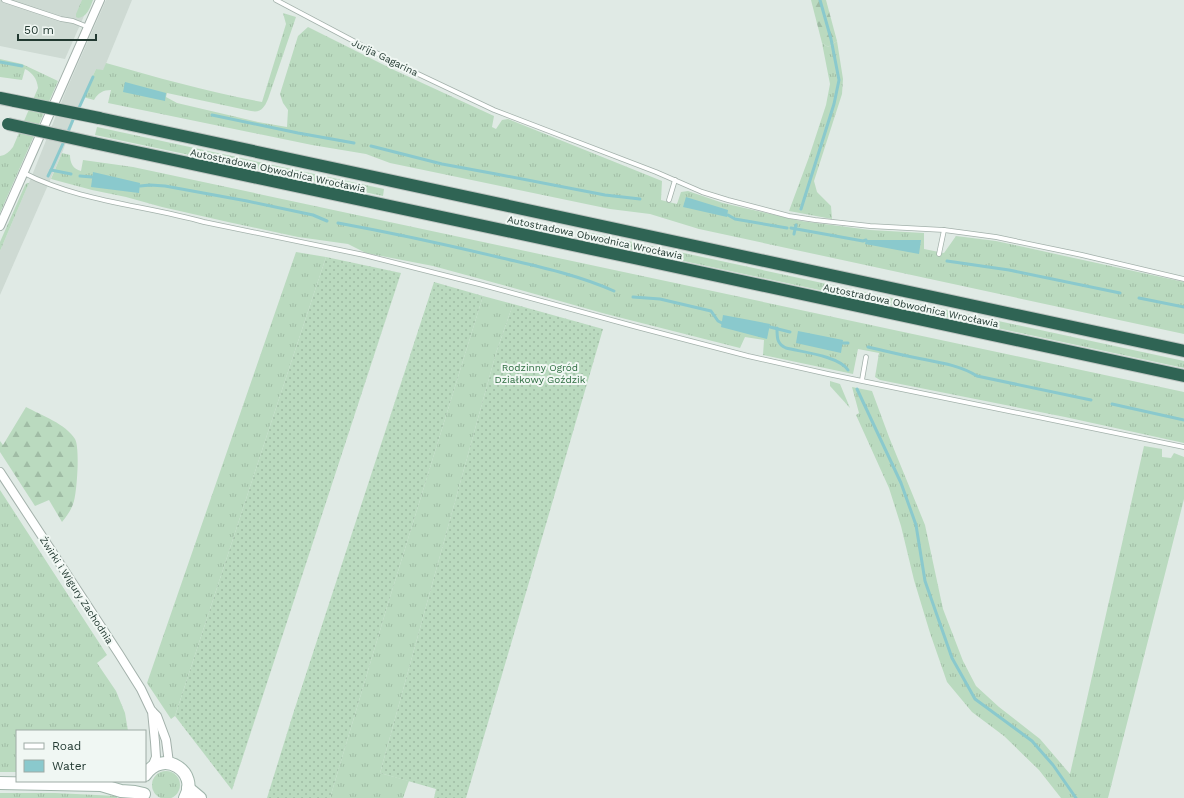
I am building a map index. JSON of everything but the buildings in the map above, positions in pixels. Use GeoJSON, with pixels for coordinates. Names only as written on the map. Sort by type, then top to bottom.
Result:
{"type":"FeatureCollection","features":[{"type":"Feature","properties":{"kind":"highway","name":"Autostradowa Obwodnica Wrocławia"},"geometry":{"type":"LineString","coordinates":[[0,98],[1184,351]]}},
{"type":"Feature","properties":{"kind":"highway","name":"Autostradowa Obwodnica Wrocławia"},"geometry":{"type":"LineString","coordinates":[[4,124],[1184,376]]}},
{"type":"Feature","properties":{"kind":"street"},"geometry":{"type":"LineString","coordinates":[[0,226],[100,0]]}},
{"type":"Feature","properties":{"kind":"street","name":"Żwirki i Wigury Zachodnia"},"geometry":{"type":"LineString","coordinates":[[0,472],[157,716],[166,740],[168,763]]}},
{"type":"Feature","properties":{"kind":"street"},"geometry":{"type":"LineString","coordinates":[[149,771],[156,757],[152,710]]}},
{"type":"Feature","properties":{"kind":"street"},"geometry":{"type":"LineString","coordinates":[[149,771],[158,764],[168,763],[175,765],[181,769],[188,781],[186,793],[200,798]]}},
{"type":"Feature","properties":{"kind":"street"},"geometry":{"type":"LineString","coordinates":[[101,785],[111,782]]}},
{"type":"Feature","properties":{"kind":"street"},"geometry":{"type":"LineString","coordinates":[[143,782],[142,788],[145,796]]}},
{"type":"Feature","properties":{"kind":"street"},"geometry":{"type":"LineString","coordinates":[[0,783],[101,785],[121,791],[135,792],[145,796]]}},
{"type":"Feature","properties":{"kind":"lane"},"geometry":{"type":"LineString","coordinates":[[4,0],[61,19],[73,20],[88,27]]}},
{"type":"Feature","properties":{"kind":"lane","name":"Jurija Gagarina"},"geometry":{"type":"LineString","coordinates":[[276,0],[397,64],[494,110],[715,196],[789,216],[844,224],[944,230],[996,237],[1184,279]]}},
{"type":"Feature","properties":{"kind":"lane"},"geometry":{"type":"LineString","coordinates":[[24,173],[55,187],[204,222],[364,255],[479,284],[748,356],[828,374],[1184,447]]}},
{"type":"Feature","properties":{"kind":"lane"},"geometry":{"type":"LineString","coordinates":[[669,200],[675,180]]}},
{"type":"Feature","properties":{"kind":"lane"},"geometry":{"type":"LineString","coordinates":[[939,254],[944,230]]}},
{"type":"Feature","properties":{"kind":"lane"},"geometry":{"type":"LineString","coordinates":[[862,380],[866,357]]}},
{"type":"Feature","properties":{"kind":"shaded area"},"geometry":{"type":"Polygon","coordinates":[[[0,0],[91,0],[65,59],[0,46],[0,0]]]}},
{"type":"Feature","properties":{"kind":"shaded area"},"geometry":{"type":"Polygon","coordinates":[[[106,0],[132,0],[103,71],[96,69],[83,97],[62,153],[0,295],[0,251],[65,93],[106,0]]]}},
{"type":"Feature","properties":{"kind":"green space"},"geometry":{"type":"Polygon","coordinates":[[[82,0],[93,0],[86,14],[78,18],[76,17],[76,14],[82,0]]]}},
{"type":"Feature","properties":{"kind":"green space"},"geometry":{"type":"Polygon","coordinates":[[[811,0],[826,0],[837,41],[828,47],[822,43],[811,0]]]}},
{"type":"Feature","properties":{"kind":"green space"},"geometry":{"type":"Polygon","coordinates":[[[283,13],[296,17],[268,99],[262,109],[251,111],[167,93],[166,97],[177,103],[258,122],[287,127],[288,110],[283,103],[280,94],[298,36],[308,27],[394,70],[494,116],[492,127],[496,129],[502,120],[508,119],[662,181],[661,200],[677,204],[681,192],[688,191],[723,203],[801,221],[870,230],[924,233],[924,249],[944,253],[956,236],[996,241],[1184,282],[1184,334],[699,229],[650,214],[610,209],[390,163],[366,154],[312,145],[108,103],[111,90],[101,92],[94,100],[83,97],[96,69],[103,70],[106,63],[223,94],[262,102],[286,24],[283,13]]]}},
{"type":"Feature","properties":{"kind":"green space"},"geometry":{"type":"Polygon","coordinates":[[[837,41],[843,79],[842,94],[814,181],[817,192],[831,206],[832,219],[789,211],[826,105],[830,84],[822,43],[828,47],[837,41]]]}},
{"type":"Feature","properties":{"kind":"green space"},"geometry":{"type":"Polygon","coordinates":[[[0,59],[22,64],[58,81],[0,213],[0,156],[7,153],[13,147],[38,88],[34,77],[25,69],[22,80],[0,77],[0,59]]]}},
{"type":"Feature","properties":{"kind":"green space"},"geometry":{"type":"Polygon","coordinates":[[[97,127],[384,189],[383,196],[95,135],[97,127]]]}},
{"type":"Feature","properties":{"kind":"green space"},"geometry":{"type":"Polygon","coordinates":[[[62,153],[70,155],[72,165],[81,171],[83,160],[133,167],[1184,392],[1184,443],[1065,417],[880,380],[875,377],[879,353],[858,349],[853,374],[763,355],[764,340],[745,337],[740,348],[606,314],[433,266],[366,253],[348,244],[298,237],[92,190],[51,179],[62,153]]]}},
{"type":"Feature","properties":{"kind":"green space"},"geometry":{"type":"Polygon","coordinates":[[[27,183],[29,183],[0,251],[0,242],[27,183]]]}},
{"type":"Feature","properties":{"kind":"green space"},"geometry":{"type":"Polygon","coordinates":[[[577,230],[1184,361],[1184,368],[576,238],[577,230]]]}},
{"type":"Feature","properties":{"kind":"green space"},"geometry":{"type":"Polygon","coordinates":[[[296,252],[326,257],[175,716],[171,719],[147,683],[296,252]]]}},
{"type":"Feature","properties":{"kind":"green space"},"geometry":{"type":"Polygon","coordinates":[[[326,257],[401,273],[232,790],[175,716],[326,257]]]}},
{"type":"Feature","properties":{"kind":"green space"},"geometry":{"type":"Polygon","coordinates":[[[434,282],[483,296],[330,798],[267,798],[293,714],[434,282]]]}},
{"type":"Feature","properties":{"kind":"green space"},"geometry":{"type":"Polygon","coordinates":[[[483,296],[513,304],[496,353],[380,773],[409,781],[403,798],[330,798],[387,607],[483,296]]]}},
{"type":"Feature","properties":{"kind":"green space","name":"Rodzinny Ogród Działkowy Goździk"},"geometry":{"type":"Polygon","coordinates":[[[513,304],[603,329],[466,798],[434,798],[436,789],[380,773],[496,353],[513,304]]]}},
{"type":"Feature","properties":{"kind":"green space"},"geometry":{"type":"Polygon","coordinates":[[[830,381],[840,384],[850,408],[830,386],[830,381]]]}},
{"type":"Feature","properties":{"kind":"green space"},"geometry":{"type":"Polygon","coordinates":[[[852,387],[872,391],[925,525],[943,609],[963,661],[976,686],[999,707],[1040,739],[1070,774],[1144,446],[1162,449],[1162,457],[1171,458],[1174,453],[1184,457],[1184,499],[1108,798],[1061,798],[1039,770],[1004,736],[972,712],[947,682],[914,580],[901,526],[889,488],[856,415],[859,413],[852,387]]]}},
{"type":"Feature","properties":{"kind":"green space"},"geometry":{"type":"Polygon","coordinates":[[[26,407],[53,420],[66,429],[75,439],[77,444],[78,469],[75,496],[71,510],[62,522],[49,500],[35,506],[0,452],[0,441],[3,445],[26,407]]]}},
{"type":"Feature","properties":{"kind":"green space"},"geometry":{"type":"Polygon","coordinates":[[[0,490],[107,655],[97,663],[116,691],[125,713],[128,730],[16,730],[16,772],[0,772],[0,490]]]}},
{"type":"Feature","properties":{"kind":"green space"},"geometry":{"type":"Polygon","coordinates":[[[166,771],[176,775],[180,785],[176,795],[166,799],[156,795],[152,785],[156,775],[166,771]]]}},
{"type":"Feature","properties":{"kind":"green space"},"geometry":{"type":"Polygon","coordinates":[[[0,793],[55,793],[117,796],[117,798],[0,798],[0,793]]]}},
{"type":"Feature","properties":{"kind":"water"},"geometry":{"type":"Polygon","coordinates":[[[125,82],[166,93],[165,101],[123,92],[125,82]]]}},
{"type":"Feature","properties":{"kind":"water"},"geometry":{"type":"Polygon","coordinates":[[[93,172],[140,183],[139,193],[91,187],[93,172]]]}},
{"type":"Feature","properties":{"kind":"water"},"geometry":{"type":"Polygon","coordinates":[[[686,197],[728,210],[727,217],[683,207],[686,197]]]}},
{"type":"Feature","properties":{"kind":"water"},"geometry":{"type":"Polygon","coordinates":[[[866,240],[921,240],[919,254],[865,244],[866,240]]]}},
{"type":"Feature","properties":{"kind":"water"},"geometry":{"type":"Polygon","coordinates":[[[723,315],[770,324],[767,339],[721,327],[723,315]]]}},
{"type":"Feature","properties":{"kind":"water"},"geometry":{"type":"Polygon","coordinates":[[[798,331],[843,340],[841,353],[796,343],[798,331]]]}},
{"type":"Feature","properties":{"kind":"waterway"},"geometry":{"type":"LineString","coordinates":[[801,209],[834,104],[839,80],[831,39],[820,0]]}},
{"type":"Feature","properties":{"kind":"waterway"},"geometry":{"type":"LineString","coordinates":[[0,62],[22,66]]}},
{"type":"Feature","properties":{"kind":"waterway"},"geometry":{"type":"LineString","coordinates":[[78,110],[93,77]]}},
{"type":"Feature","properties":{"kind":"waterway"},"geometry":{"type":"LineString","coordinates":[[67,134],[75,115]]}},
{"type":"Feature","properties":{"kind":"waterway"},"geometry":{"type":"LineString","coordinates":[[212,115],[354,143]]}},
{"type":"Feature","properties":{"kind":"waterway"},"geometry":{"type":"LineString","coordinates":[[51,170],[65,139]]}},
{"type":"Feature","properties":{"kind":"waterway"},"geometry":{"type":"LineString","coordinates":[[371,146],[442,164],[605,195],[640,199]]}},
{"type":"Feature","properties":{"kind":"waterway"},"geometry":{"type":"LineString","coordinates":[[48,176],[51,170],[71,174]]}},
{"type":"Feature","properties":{"kind":"waterway"},"geometry":{"type":"LineString","coordinates":[[80,176],[92,177]]}},
{"type":"Feature","properties":{"kind":"waterway"},"geometry":{"type":"LineString","coordinates":[[140,186],[165,186],[247,201],[313,215],[327,221]]}},
{"type":"Feature","properties":{"kind":"waterway"},"geometry":{"type":"LineString","coordinates":[[728,215],[735,219],[787,228]]}},
{"type":"Feature","properties":{"kind":"waterway"},"geometry":{"type":"LineString","coordinates":[[338,223],[441,244],[545,268],[587,280],[614,291]]}},
{"type":"Feature","properties":{"kind":"waterway"},"geometry":{"type":"LineString","coordinates":[[794,234],[796,225]]}},
{"type":"Feature","properties":{"kind":"waterway"},"geometry":{"type":"LineString","coordinates":[[791,228],[863,241],[866,240]]}},
{"type":"Feature","properties":{"kind":"waterway"},"geometry":{"type":"LineString","coordinates":[[947,261],[1009,270],[1120,293]]}},
{"type":"Feature","properties":{"kind":"waterway"},"geometry":{"type":"LineString","coordinates":[[633,297],[660,299],[711,311],[718,321],[722,323]]}},
{"type":"Feature","properties":{"kind":"waterway"},"geometry":{"type":"LineString","coordinates":[[1139,298],[1184,307]]}},
{"type":"Feature","properties":{"kind":"waterway"},"geometry":{"type":"LineString","coordinates":[[770,327],[790,332]]}},
{"type":"Feature","properties":{"kind":"waterway"},"geometry":{"type":"LineString","coordinates":[[777,328],[778,340],[781,345],[786,348],[829,358],[837,361],[848,370]]}},
{"type":"Feature","properties":{"kind":"waterway"},"geometry":{"type":"LineString","coordinates":[[843,343],[848,343]]}},
{"type":"Feature","properties":{"kind":"waterway"},"geometry":{"type":"LineString","coordinates":[[868,347],[948,364],[977,376],[1091,400]]}},
{"type":"Feature","properties":{"kind":"waterway"},"geometry":{"type":"LineString","coordinates":[[857,389],[901,483],[916,525],[925,581],[952,658],[975,699],[1032,741],[1053,765],[1076,798]]}},
{"type":"Feature","properties":{"kind":"waterway"},"geometry":{"type":"LineString","coordinates":[[1112,404],[1184,420]]}}]}
